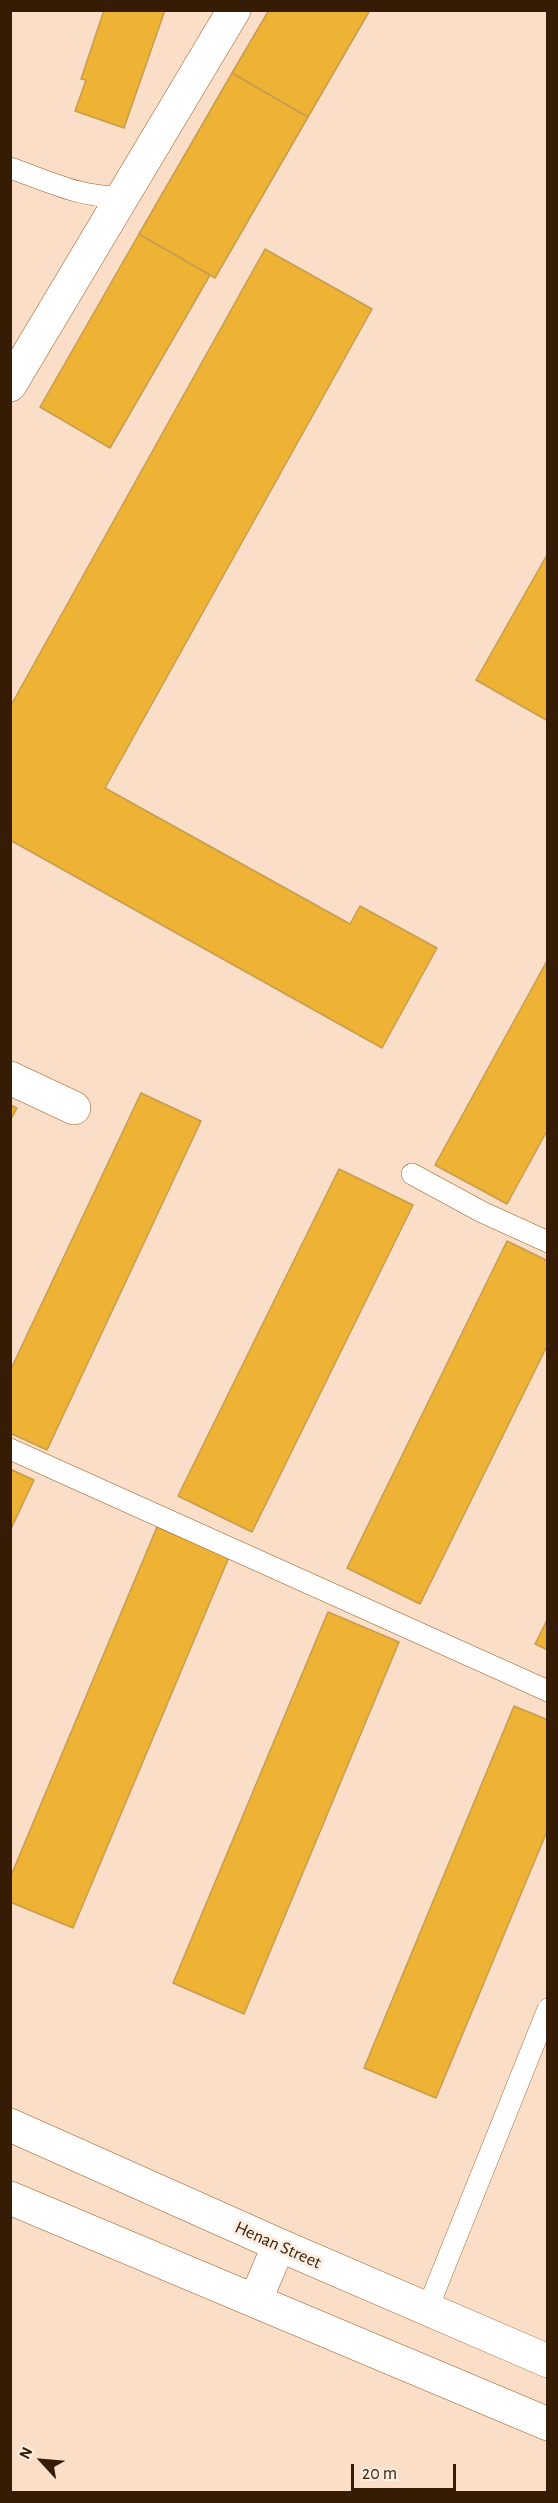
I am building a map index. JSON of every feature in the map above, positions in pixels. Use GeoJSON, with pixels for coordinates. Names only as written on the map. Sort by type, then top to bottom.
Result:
{"type":"FeatureCollection","features":[{"type":"Feature","properties":{"kind":"main road"},"geometry":{"type":"LineString","coordinates":[[10,385],[234,10]]}},
{"type":"Feature","properties":{"kind":"main road"},"geometry":{"type":"LineString","coordinates":[[10,1078],[74,1108]]}},
{"type":"Feature","properties":{"kind":"main road","name":"Henan Street"},"geometry":{"type":"LineString","coordinates":[[10,2125],[427,2310],[548,2361]]}},
{"type":"Feature","properties":{"kind":"main road"},"geometry":{"type":"LineString","coordinates":[[10,2198],[548,2424]]}},
{"type":"Feature","properties":{"kind":"main road"},"geometry":{"type":"LineString","coordinates":[[255,2301],[279,2245]]}},
{"type":"Feature","properties":{"kind":"lane"},"geometry":{"type":"LineString","coordinates":[[10,168],[92,195],[109,198],[123,196]]}},
{"type":"Feature","properties":{"kind":"lane"},"geometry":{"type":"LineString","coordinates":[[412,1174],[482,1212],[548,1242]]}},
{"type":"Feature","properties":{"kind":"lane"},"geometry":{"type":"LineString","coordinates":[[10,1449],[548,1691]]}},
{"type":"Feature","properties":{"kind":"lane"},"geometry":{"type":"LineString","coordinates":[[427,2310],[548,2008]]}},
{"type":"Feature","properties":{"kind":"building"},"geometry":{"type":"Polygon","coordinates":[[[104,10],[165,10],[124,128],[75,111],[86,80],[81,79],[104,10]]]}},
{"type":"Feature","properties":{"kind":"building"},"geometry":{"type":"Polygon","coordinates":[[[269,10],[370,10],[308,117],[232,73],[269,10]]]}},
{"type":"Feature","properties":{"kind":"building"},"geometry":{"type":"Polygon","coordinates":[[[232,73],[308,117],[215,278],[139,234],[232,73]]]}},
{"type":"Feature","properties":{"kind":"building"},"geometry":{"type":"Polygon","coordinates":[[[139,234],[210,275],[110,448],[40,407],[139,234]]]}},
{"type":"Feature","properties":{"kind":"building"},"geometry":{"type":"Polygon","coordinates":[[[265,249],[372,309],[105,788],[350,924],[360,906],[437,948],[382,1048],[10,840],[10,707],[265,249]]]}},
{"type":"Feature","properties":{"kind":"building"},"geometry":{"type":"Polygon","coordinates":[[[548,553],[548,721],[476,680],[548,553]]]}},
{"type":"Feature","properties":{"kind":"building"},"geometry":{"type":"Polygon","coordinates":[[[548,959],[548,1129],[507,1204],[435,1165],[548,959]]]}},
{"type":"Feature","properties":{"kind":"building"},"geometry":{"type":"Polygon","coordinates":[[[141,1093],[201,1121],[47,1450],[10,1433],[10,1371],[141,1093]]]}},
{"type":"Feature","properties":{"kind":"building"},"geometry":{"type":"Polygon","coordinates":[[[10,1105],[17,1108],[10,1121],[10,1105]]]}},
{"type":"Feature","properties":{"kind":"building"},"geometry":{"type":"Polygon","coordinates":[[[339,1169],[413,1205],[252,1532],[178,1496],[339,1169]]]}},
{"type":"Feature","properties":{"kind":"building"},"geometry":{"type":"Polygon","coordinates":[[[507,1241],[548,1261],[548,1344],[420,1604],[347,1568],[507,1241]]]}},
{"type":"Feature","properties":{"kind":"building"},"geometry":{"type":"Polygon","coordinates":[[[10,1469],[34,1480],[10,1531],[10,1469]]]}},
{"type":"Feature","properties":{"kind":"building"},"geometry":{"type":"Polygon","coordinates":[[[157,1527],[229,1557],[73,1928],[10,1902],[10,1878],[157,1527]]]}},
{"type":"Feature","properties":{"kind":"building"},"geometry":{"type":"Polygon","coordinates":[[[328,1612],[399,1642],[244,2014],[173,1983],[328,1612]]]}},
{"type":"Feature","properties":{"kind":"building"},"geometry":{"type":"Polygon","coordinates":[[[548,1618],[548,1650],[535,1644],[548,1618]]]}},
{"type":"Feature","properties":{"kind":"building"},"geometry":{"type":"Polygon","coordinates":[[[514,1706],[548,1720],[548,1829],[436,2098],[364,2068],[514,1706]]]}}]}
